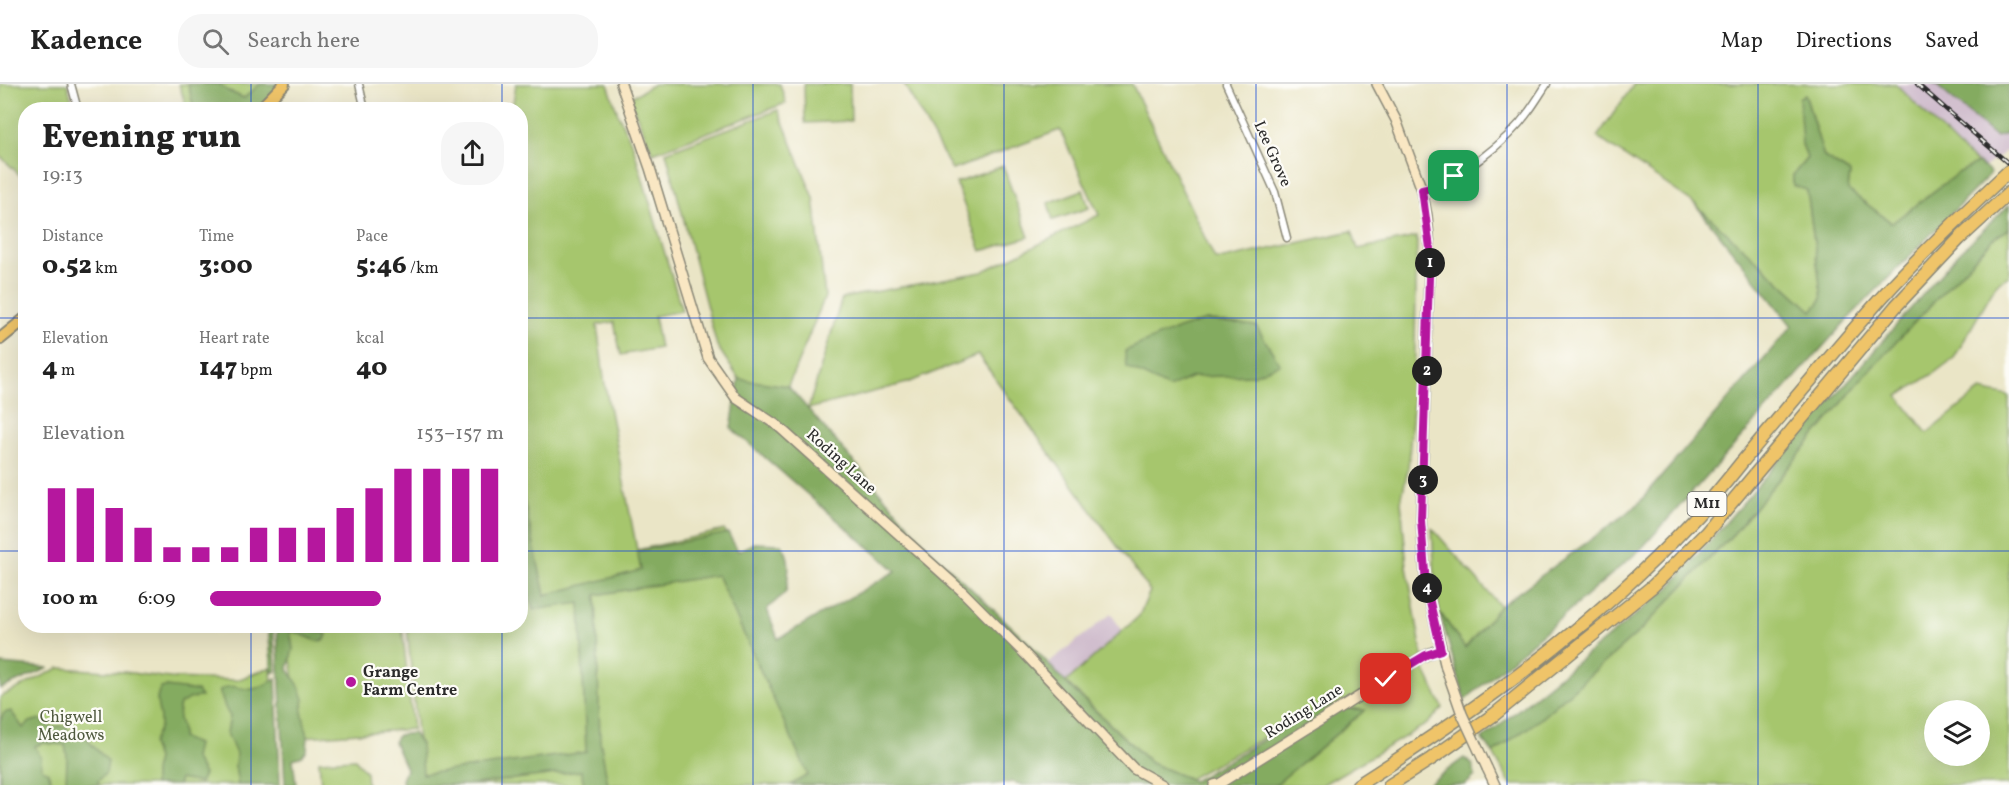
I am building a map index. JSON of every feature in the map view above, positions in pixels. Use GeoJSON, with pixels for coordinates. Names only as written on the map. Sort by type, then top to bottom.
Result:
{"type":"FeatureCollection","features":[{"type":"Feature","properties":{"kind":"highway","name":"M11"},"geometry":{"type":"LineString","coordinates":[[1358,785],[1423,744],[1561,643],[1639,575],[1693,520],[1883,296],[1948,228],[2009,171]]}},
{"type":"Feature","properties":{"kind":"highway","name":"M11"},"geometry":{"type":"LineString","coordinates":[[1390,785],[1495,714],[1653,586],[1706,532],[1896,306],[1959,239],[2009,193]]}},
{"type":"Feature","properties":{"kind":"main road"},"geometry":{"type":"LineString","coordinates":[[267,102],[284,84]]}},
{"type":"Feature","properties":{"kind":"main road"},"geometry":{"type":"LineString","coordinates":[[0,339],[18,324]]}},
{"type":"Feature","properties":{"kind":"street"},"geometry":{"type":"LineString","coordinates":[[71,84],[76,102]]}},
{"type":"Feature","properties":{"kind":"street"},"geometry":{"type":"LineString","coordinates":[[359,84],[363,102]]}},
{"type":"Feature","properties":{"kind":"street","name":"Roding Lane"},"geometry":{"type":"LineString","coordinates":[[621,84],[650,168],[708,358],[736,398],[778,426],[954,584],[988,616],[1134,769],[1163,785]]}},
{"type":"Feature","properties":{"kind":"street","name":"Lee Grove"},"geometry":{"type":"LineString","coordinates":[[1226,84],[1275,192],[1287,238]]}},
{"type":"Feature","properties":{"kind":"street"},"geometry":{"type":"LineString","coordinates":[[1377,84],[1396,120],[1422,190],[1430,248],[1421,520],[1426,585],[1446,668],[1462,714],[1495,785]]}},
{"type":"Feature","properties":{"kind":"street"},"geometry":{"type":"LineString","coordinates":[[1422,190],[1435,187],[1494,149],[1528,113],[1547,84]]}},
{"type":"Feature","properties":{"kind":"street","name":"Roding Lane"},"geometry":{"type":"LineString","coordinates":[[1214,785],[1426,655],[1441,650]]}},
{"type":"Feature","properties":{"kind":"shaded area"},"geometry":{"type":"Polygon","coordinates":[[[1896,84],[1970,84],[2009,109],[2009,149],[1984,167],[1957,146],[1896,84]]]}},
{"type":"Feature","properties":{"kind":"shaded area"},"geometry":{"type":"Polygon","coordinates":[[[1111,614],[1127,637],[1066,682],[1048,663],[1111,614]]]}},
{"type":"Feature","properties":{"kind":"green space"},"geometry":{"type":"Polygon","coordinates":[[[0,84],[67,84],[72,102],[18,102],[18,173],[0,156],[0,84]]]}},
{"type":"Feature","properties":{"kind":"green space"},"geometry":{"type":"Polygon","coordinates":[[[179,84],[285,84],[268,102],[185,102],[179,84]]]}},
{"type":"Feature","properties":{"kind":"green space"},"geometry":{"type":"Polygon","coordinates":[[[188,84],[219,84],[244,98],[260,84],[284,84],[267,102],[192,102],[188,84]]]}},
{"type":"Feature","properties":{"kind":"green space"},"geometry":{"type":"Polygon","coordinates":[[[516,84],[608,84],[618,114],[633,146],[682,311],[654,316],[660,348],[621,355],[614,322],[597,325],[605,385],[637,550],[724,530],[738,552],[813,777],[796,785],[422,785],[408,633],[528,633],[528,102],[513,102],[516,84]]]}},
{"type":"Feature","properties":{"kind":"green space"},"geometry":{"type":"Polygon","coordinates":[[[654,84],[780,84],[786,103],[653,153],[629,98],[654,84]]]}},
{"type":"Feature","properties":{"kind":"green space"},"geometry":{"type":"Polygon","coordinates":[[[804,84],[850,84],[851,121],[805,123],[804,84]]]}},
{"type":"Feature","properties":{"kind":"green space"},"geometry":{"type":"Polygon","coordinates":[[[904,84],[1132,84],[1215,259],[1224,259],[1352,231],[1358,249],[1417,237],[1414,394],[1408,469],[1401,501],[1407,567],[1425,671],[1443,708],[1427,724],[1322,785],[1275,785],[1365,710],[1324,704],[1189,779],[1151,763],[1066,682],[1139,616],[1150,591],[978,355],[907,383],[808,409],[842,298],[982,272],[1099,215],[1060,130],[952,170],[904,84]]]}},
{"type":"Feature","properties":{"kind":"green space"},"geometry":{"type":"Polygon","coordinates":[[[1634,84],[1896,84],[1957,146],[1978,163],[1952,178],[1892,223],[1848,190],[1850,173],[1824,157],[1805,94],[1802,144],[1807,158],[1793,175],[1793,185],[1807,190],[1822,299],[1812,311],[1691,201],[1597,137],[1634,84]]]}},
{"type":"Feature","properties":{"kind":"green space"},"geometry":{"type":"Polygon","coordinates":[[[1935,84],[2009,84],[2009,133],[1996,137],[1935,84]]]}},
{"type":"Feature","properties":{"kind":"green space"},"geometry":{"type":"Polygon","coordinates":[[[1805,94],[1824,157],[1850,173],[1848,190],[1892,223],[1958,173],[1978,163],[1991,173],[1847,320],[1641,549],[1465,700],[1439,611],[1465,648],[1500,606],[1635,507],[1792,326],[1695,204],[1812,311],[1822,299],[1807,190],[1793,186],[1793,175],[1807,158],[1802,144],[1799,98],[1805,94]]]}},
{"type":"Feature","properties":{"kind":"green space"},"geometry":{"type":"Polygon","coordinates":[[[778,110],[814,198],[825,297],[788,386],[741,382],[717,346],[666,152],[778,110]]]}},
{"type":"Feature","properties":{"kind":"green space"},"geometry":{"type":"Polygon","coordinates":[[[1003,166],[1029,237],[981,251],[956,183],[1003,166]]]}},
{"type":"Feature","properties":{"kind":"green space"},"geometry":{"type":"Polygon","coordinates":[[[1083,190],[1089,208],[1053,220],[1048,203],[1083,190]]]}},
{"type":"Feature","properties":{"kind":"green space"},"geometry":{"type":"Polygon","coordinates":[[[2009,205],[2009,228],[1991,241],[1866,374],[1734,533],[1642,629],[1540,719],[1493,753],[1482,739],[1670,587],[1957,255],[2009,205]]]}},
{"type":"Feature","properties":{"kind":"green space"},"geometry":{"type":"Polygon","coordinates":[[[2009,228],[2009,276],[1997,283],[1954,358],[1898,396],[1927,433],[1981,390],[2009,396],[2009,785],[1511,785],[1493,753],[1540,719],[1642,629],[1734,533],[1866,374],[1991,241],[2009,228]]]}},
{"type":"Feature","properties":{"kind":"green space"},"geometry":{"type":"Polygon","coordinates":[[[1206,320],[1256,326],[1280,364],[1253,375],[1192,377],[1169,388],[1126,367],[1125,351],[1161,335],[1206,320]]]}},
{"type":"Feature","properties":{"kind":"green space"},"geometry":{"type":"Polygon","coordinates":[[[739,379],[788,386],[933,553],[1028,642],[1071,688],[1151,763],[1194,781],[1321,706],[1365,710],[1275,785],[1023,785],[1013,782],[988,785],[790,785],[808,775],[717,575],[596,595],[600,740],[608,785],[584,785],[581,771],[467,785],[403,785],[402,780],[406,769],[394,742],[398,735],[413,733],[421,744],[423,774],[586,752],[580,603],[533,610],[528,590],[528,518],[545,595],[641,570],[637,551],[728,533],[738,551],[754,543],[781,544],[787,555],[789,567],[786,592],[767,609],[778,639],[896,571],[731,428],[739,379]]]}},
{"type":"Feature","properties":{"kind":"green space"},"geometry":{"type":"Polygon","coordinates":[[[1432,528],[1500,606],[1465,649],[1439,611],[1432,528]]]}},
{"type":"Feature","properties":{"kind":"green space"},"geometry":{"type":"Polygon","coordinates":[[[269,633],[273,633],[276,671],[272,673],[269,633]]]}},
{"type":"Feature","properties":{"kind":"green space"},"geometry":{"type":"Polygon","coordinates":[[[277,633],[290,633],[293,649],[288,669],[304,699],[302,712],[308,737],[307,750],[302,756],[293,759],[296,785],[285,785],[277,633]]]}},
{"type":"Feature","properties":{"kind":"green space","name":"Grange Farm Centre"},"geometry":{"type":"Polygon","coordinates":[[[286,633],[403,633],[413,729],[304,737],[286,633]]]}},
{"type":"Feature","properties":{"kind":"green space"},"geometry":{"type":"Polygon","coordinates":[[[297,633],[327,634],[325,640],[317,641],[297,633]]]}},
{"type":"Feature","properties":{"kind":"green space"},"geometry":{"type":"Polygon","coordinates":[[[0,664],[49,668],[0,689],[0,664]]]}},
{"type":"Feature","properties":{"kind":"green space","name":"Chigwell Meadows"},"geometry":{"type":"Polygon","coordinates":[[[271,667],[278,785],[0,785],[0,697],[59,668],[124,672],[170,678],[237,680],[271,667]]]}},
{"type":"Feature","properties":{"kind":"green space"},"geometry":{"type":"Polygon","coordinates":[[[276,678],[280,785],[238,785],[236,754],[227,733],[230,716],[219,691],[233,686],[256,688],[276,678]]]}},
{"type":"Feature","properties":{"kind":"green space"},"geometry":{"type":"Polygon","coordinates":[[[161,688],[197,691],[201,697],[191,698],[180,704],[178,714],[182,738],[197,744],[194,758],[204,774],[200,783],[180,779],[178,785],[154,785],[157,759],[152,744],[160,726],[157,698],[161,688]]]}},
{"type":"Feature","properties":{"kind":"green space"},"geometry":{"type":"Polygon","coordinates":[[[11,711],[23,728],[30,722],[40,719],[50,727],[67,727],[71,736],[78,737],[85,734],[91,744],[108,761],[106,773],[98,781],[99,785],[66,785],[65,745],[43,743],[35,746],[41,758],[42,769],[48,772],[53,785],[0,785],[0,721],[4,713],[11,711]]]}},
{"type":"Feature","properties":{"kind":"green space"},"geometry":{"type":"Polygon","coordinates":[[[1464,758],[1473,765],[1475,776],[1465,785],[1427,785],[1464,758]]]}},
{"type":"Feature","properties":{"kind":"green space"},"geometry":{"type":"Polygon","coordinates":[[[355,759],[366,772],[367,785],[321,785],[319,761],[355,759]]]}},
{"type":"Feature","properties":{"kind":"railway"},"geometry":{"type":"LineString","coordinates":[[1917,84],[2009,164]]}},
{"type":"Feature","properties":{"kind":"place","name":"Grange Farm Centre"},"geometry":{"type":"Point","coordinates":[351,682]}},
{"type":"Feature","properties":{"kind":"route"},"geometry":{"type":"LineString","coordinates":[[1386,679],[1426,655],[1441,650],[1426,585],[1421,520],[1430,248],[1422,190],[1435,187],[1454,176]]}}]}
